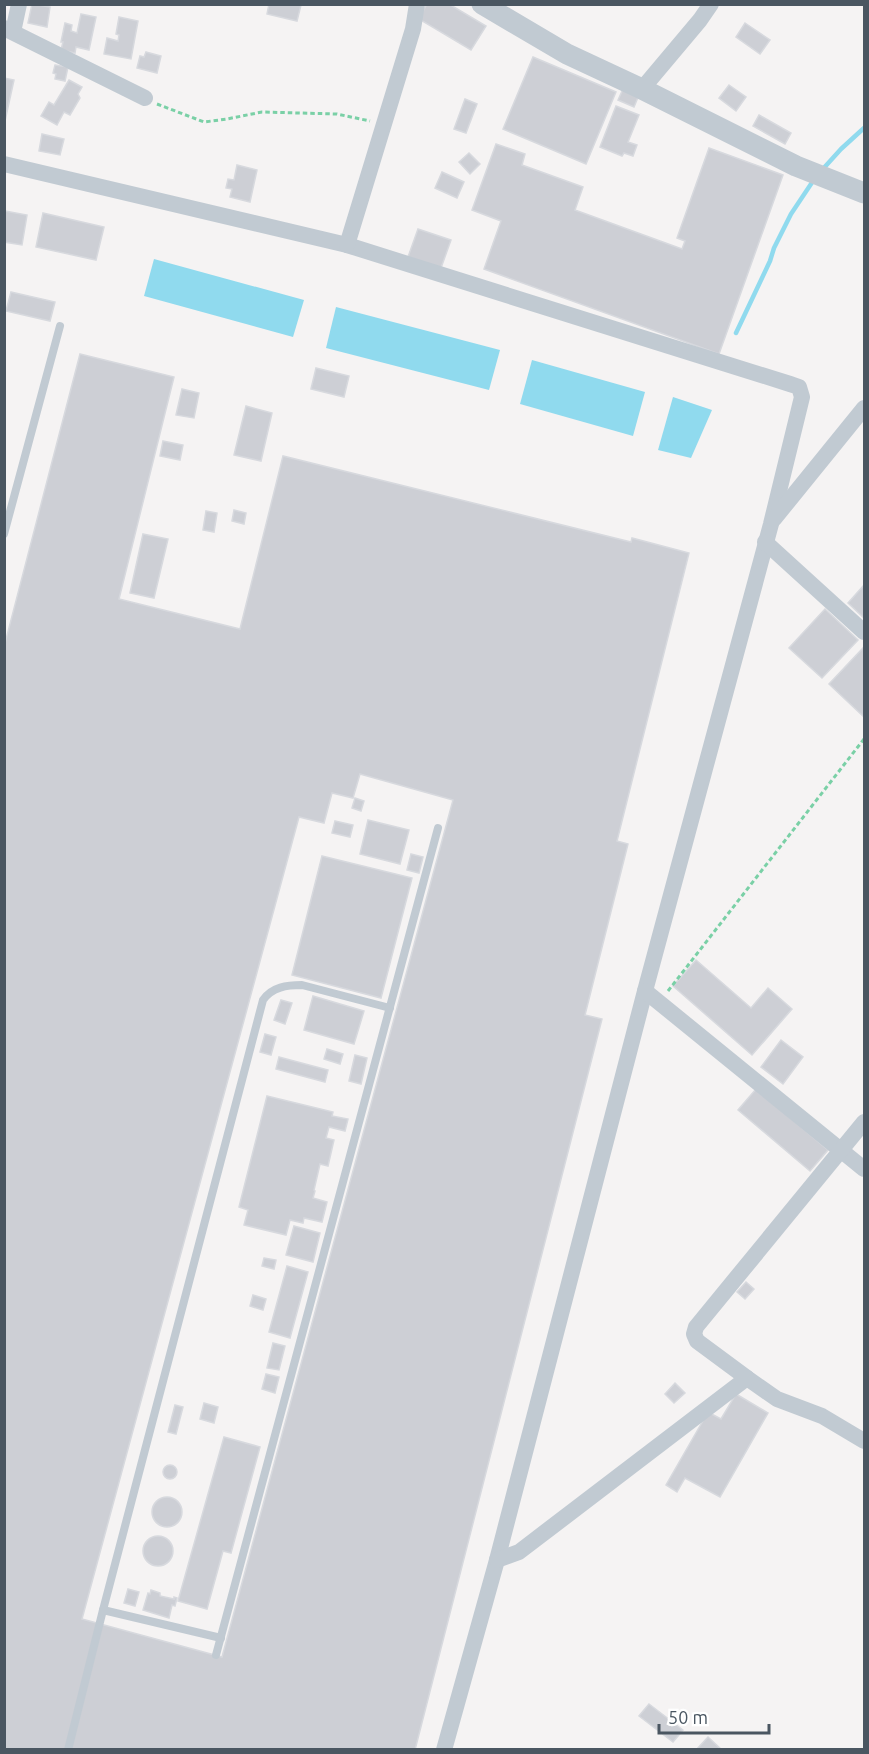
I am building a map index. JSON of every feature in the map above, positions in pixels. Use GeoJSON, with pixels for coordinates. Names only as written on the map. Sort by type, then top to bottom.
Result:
{"type":"FeatureCollection","features":[{"type":"Feature","properties":{"kind":"street"},"geometry":{"type":"LineString","coordinates":[[20,4],[9,30],[145,98]]}},
{"type":"Feature","properties":{"kind":"street"},"geometry":{"type":"LineString","coordinates":[[347,245],[413,29],[417,4]]}},
{"type":"Feature","properties":{"kind":"street"},"geometry":{"type":"LineString","coordinates":[[482,4],[567,54],[818,175],[864,193]]}},
{"type":"Feature","properties":{"kind":"street"},"geometry":{"type":"LineString","coordinates":[[642,89],[711,4]]}},
{"type":"Feature","properties":{"kind":"street"},"geometry":{"type":"LineString","coordinates":[[4,164],[347,245],[799,387],[802,397],[771,524],[645,991],[498,1560],[444,1749]]}},
{"type":"Feature","properties":{"kind":"street"},"geometry":{"type":"LineString","coordinates":[[771,524],[864,408]]}},
{"type":"Feature","properties":{"kind":"street"},"geometry":{"type":"LineString","coordinates":[[765,542],[864,632]]}},
{"type":"Feature","properties":{"kind":"street"},"geometry":{"type":"LineString","coordinates":[[645,991],[864,1169]]}},
{"type":"Feature","properties":{"kind":"street"},"geometry":{"type":"LineString","coordinates":[[864,1122],[696,1327],[694,1334],[697,1341],[777,1399],[822,1416],[864,1441]]}},
{"type":"Feature","properties":{"kind":"street"},"geometry":{"type":"LineString","coordinates":[[498,1560],[519,1552],[747,1378]]}},
{"type":"Feature","properties":{"kind":"lane"},"geometry":{"type":"LineString","coordinates":[[4,534],[60,327]]}},
{"type":"Feature","properties":{"kind":"lane"},"geometry":{"type":"LineString","coordinates":[[216,1655],[438,828]]}},
{"type":"Feature","properties":{"kind":"lane"},"geometry":{"type":"LineString","coordinates":[[68,1749],[263,1000],[276,989],[290,985],[302,985],[390,1008]]}},
{"type":"Feature","properties":{"kind":"lane"},"geometry":{"type":"LineString","coordinates":[[103,1610],[221,1638]]}},
{"type":"Feature","properties":{"kind":"path"},"geometry":{"type":"LineString","coordinates":[[145,98],[204,122],[262,111],[337,114],[384,124]]}},
{"type":"Feature","properties":{"kind":"path"},"geometry":{"type":"LineString","coordinates":[[659,1002],[864,739]]}},
{"type":"Feature","properties":{"kind":"water"},"geometry":{"type":"Polygon","coordinates":[[[154,259],[304,300],[293,337],[144,296],[154,259]]]}},
{"type":"Feature","properties":{"kind":"water"},"geometry":{"type":"Polygon","coordinates":[[[336,307],[500,350],[489,390],[326,348],[336,307]]]}},
{"type":"Feature","properties":{"kind":"water"},"geometry":{"type":"Polygon","coordinates":[[[532,360],[645,392],[633,436],[520,404],[532,360]]]}},
{"type":"Feature","properties":{"kind":"water"},"geometry":{"type":"Polygon","coordinates":[[[673,397],[712,410],[691,458],[658,450],[673,397]]]}},
{"type":"Feature","properties":{"kind":"building"},"geometry":{"type":"Polygon","coordinates":[[[32,4],[50,7],[47,27],[28,23],[32,4]]]}},
{"type":"Feature","properties":{"kind":"building"},"geometry":{"type":"Polygon","coordinates":[[[269,4],[301,5],[297,21],[267,14],[269,4]]]}},
{"type":"Feature","properties":{"kind":"building"},"geometry":{"type":"Polygon","coordinates":[[[427,4],[449,4],[486,26],[471,50],[419,19],[427,4]]]}},
{"type":"Feature","properties":{"kind":"building"},"geometry":{"type":"Polygon","coordinates":[[[81,14],[96,17],[89,50],[76,47],[75,53],[61,50],[65,23],[72,25],[71,31],[77,33],[81,14]]]}},
{"type":"Feature","properties":{"kind":"building"},"geometry":{"type":"Polygon","coordinates":[[[119,17],[138,21],[131,59],[104,54],[107,38],[118,41],[119,35],[116,34],[119,17]]]}},
{"type":"Feature","properties":{"kind":"building"},"geometry":{"type":"Polygon","coordinates":[[[745,23],[770,40],[760,54],[736,37],[745,23]]]}},
{"type":"Feature","properties":{"kind":"building"},"geometry":{"type":"Polygon","coordinates":[[[146,52],[161,56],[157,73],[137,68],[140,56],[144,57],[146,52]]]}},
{"type":"Feature","properties":{"kind":"building"},"geometry":{"type":"Polygon","coordinates":[[[533,57],[616,92],[586,164],[503,129],[533,57]]]}},
{"type":"Feature","properties":{"kind":"building"},"geometry":{"type":"Polygon","coordinates":[[[55,65],[68,67],[65,81],[55,79],[56,74],[53,73],[55,65]]]}},
{"type":"Feature","properties":{"kind":"building"},"geometry":{"type":"Polygon","coordinates":[[[4,78],[14,80],[5,121],[4,121],[4,78]]]}},
{"type":"Feature","properties":{"kind":"building"},"geometry":{"type":"Polygon","coordinates":[[[69,80],[82,87],[78,94],[80,98],[70,115],[64,112],[57,125],[41,116],[49,102],[54,105],[69,80]]]}},
{"type":"Feature","properties":{"kind":"building"},"geometry":{"type":"Polygon","coordinates":[[[729,85],[746,97],[736,111],[719,98],[729,85]]]}},
{"type":"Feature","properties":{"kind":"building"},"geometry":{"type":"Polygon","coordinates":[[[623,89],[639,95],[634,107],[618,100],[623,89]]]}},
{"type":"Feature","properties":{"kind":"building"},"geometry":{"type":"Polygon","coordinates":[[[465,99],[477,104],[466,133],[454,129],[465,99]]]}},
{"type":"Feature","properties":{"kind":"building"},"geometry":{"type":"Polygon","coordinates":[[[616,106],[639,115],[628,142],[637,145],[633,156],[624,153],[622,156],[600,147],[616,106]]]}},
{"type":"Feature","properties":{"kind":"building"},"geometry":{"type":"Polygon","coordinates":[[[759,115],[791,133],[785,144],[753,126],[759,115]]]}},
{"type":"Feature","properties":{"kind":"building"},"geometry":{"type":"Polygon","coordinates":[[[42,134],[64,139],[60,155],[39,151],[42,134]]]}},
{"type":"Feature","properties":{"kind":"building"},"geometry":{"type":"Polygon","coordinates":[[[496,144],[525,154],[522,165],[583,187],[575,210],[682,249],[685,241],[677,238],[709,148],[783,175],[719,354],[484,269],[501,221],[472,210],[496,144]]]}},
{"type":"Feature","properties":{"kind":"building"},"geometry":{"type":"Polygon","coordinates":[[[469,153],[480,164],[470,174],[459,162],[469,153]]]}},
{"type":"Feature","properties":{"kind":"building"},"geometry":{"type":"Polygon","coordinates":[[[237,165],[257,170],[250,202],[230,197],[232,189],[226,188],[228,179],[234,180],[237,165]]]}},
{"type":"Feature","properties":{"kind":"building"},"geometry":{"type":"Polygon","coordinates":[[[442,172],[464,182],[457,198],[435,188],[442,172]]]}},
{"type":"Feature","properties":{"kind":"building"},"geometry":{"type":"Polygon","coordinates":[[[5,211],[27,215],[22,245],[4,242],[5,211]]]}},
{"type":"Feature","properties":{"kind":"building"},"geometry":{"type":"Polygon","coordinates":[[[43,213],[104,227],[96,260],[36,247],[43,213]]]}},
{"type":"Feature","properties":{"kind":"building"},"geometry":{"type":"Polygon","coordinates":[[[418,229],[451,240],[441,268],[408,257],[418,229]]]}},
{"type":"Feature","properties":{"kind":"building"},"geometry":{"type":"Polygon","coordinates":[[[11,292],[55,302],[50,321],[6,311],[11,292]]]}},
{"type":"Feature","properties":{"kind":"building"},"geometry":{"type":"Polygon","coordinates":[[[80,354],[174,377],[119,599],[240,629],[283,456],[631,542],[632,538],[689,553],[617,841],[628,844],[585,1015],[602,1019],[415,1750],[4,1750],[4,647],[80,354]],[[360,774],[353,798],[332,793],[324,823],[299,817],[82,1619],[222,1657],[453,800],[360,774]]]}},
{"type":"Feature","properties":{"kind":"building"},"geometry":{"type":"Polygon","coordinates":[[[316,368],[349,376],[344,397],[311,389],[316,368]]]}},
{"type":"Feature","properties":{"kind":"building"},"geometry":{"type":"Polygon","coordinates":[[[182,389],[199,393],[194,418],[176,415],[182,389]]]}},
{"type":"Feature","properties":{"kind":"building"},"geometry":{"type":"Polygon","coordinates":[[[246,406],[272,413],[261,461],[234,455],[246,406]]]}},
{"type":"Feature","properties":{"kind":"building"},"geometry":{"type":"Polygon","coordinates":[[[163,441],[183,445],[180,460],[160,456],[163,441]]]}},
{"type":"Feature","properties":{"kind":"building"},"geometry":{"type":"Polygon","coordinates":[[[234,510],[246,513],[244,524],[232,521],[234,510]]]}},
{"type":"Feature","properties":{"kind":"building"},"geometry":{"type":"Polygon","coordinates":[[[206,511],[217,513],[214,532],[203,530],[206,511]]]}},
{"type":"Feature","properties":{"kind":"building"},"geometry":{"type":"Polygon","coordinates":[[[143,534],[168,539],[154,598],[130,593],[143,534]]]}},
{"type":"Feature","properties":{"kind":"building"},"geometry":{"type":"Polygon","coordinates":[[[864,585],[864,618],[848,603],[864,585]]]}},
{"type":"Feature","properties":{"kind":"building"},"geometry":{"type":"Polygon","coordinates":[[[825,609],[858,640],[822,678],[789,648],[825,609]]]}},
{"type":"Feature","properties":{"kind":"building"},"geometry":{"type":"Polygon","coordinates":[[[864,647],[864,717],[829,684],[864,647]]]}},
{"type":"Feature","properties":{"kind":"building"},"geometry":{"type":"Polygon","coordinates":[[[355,798],[364,801],[361,811],[352,808],[355,798]]]}},
{"type":"Feature","properties":{"kind":"building"},"geometry":{"type":"Polygon","coordinates":[[[368,820],[409,830],[400,864],[360,854],[368,820]]]}},
{"type":"Feature","properties":{"kind":"building"},"geometry":{"type":"Polygon","coordinates":[[[335,821],[353,825],[350,837],[332,833],[335,821]]]}},
{"type":"Feature","properties":{"kind":"building"},"geometry":{"type":"Polygon","coordinates":[[[411,854],[423,857],[419,873],[407,870],[411,854]]]}},
{"type":"Feature","properties":{"kind":"building"},"geometry":{"type":"Polygon","coordinates":[[[322,856],[412,878],[381,998],[292,975],[322,856]]]}},
{"type":"Feature","properties":{"kind":"building"},"geometry":{"type":"Polygon","coordinates":[[[696,960],[751,1008],[768,988],[792,1009],[752,1055],[673,986],[696,960]]]}},
{"type":"Feature","properties":{"kind":"building"},"geometry":{"type":"Polygon","coordinates":[[[313,996],[364,1011],[354,1044],[304,1030],[313,996]]]}},
{"type":"Feature","properties":{"kind":"building"},"geometry":{"type":"Polygon","coordinates":[[[281,1000],[292,1003],[285,1024],[274,1020],[281,1000]]]}},
{"type":"Feature","properties":{"kind":"building"},"geometry":{"type":"Polygon","coordinates":[[[265,1034],[276,1037],[271,1055],[260,1052],[265,1034]]]}},
{"type":"Feature","properties":{"kind":"building"},"geometry":{"type":"Polygon","coordinates":[[[781,1040],[803,1057],[783,1084],[761,1067],[781,1040]]]}},
{"type":"Feature","properties":{"kind":"building"},"geometry":{"type":"Polygon","coordinates":[[[327,1049],[343,1054],[340,1064],[324,1059],[327,1049]]]}},
{"type":"Feature","properties":{"kind":"building"},"geometry":{"type":"Polygon","coordinates":[[[355,1055],[367,1058],[361,1084],[349,1081],[355,1055]]]}},
{"type":"Feature","properties":{"kind":"building"},"geometry":{"type":"Polygon","coordinates":[[[279,1057],[328,1070],[325,1082],[276,1069],[279,1057]]]}},
{"type":"Feature","properties":{"kind":"building"},"geometry":{"type":"Polygon","coordinates":[[[756,1089],[828,1150],[810,1171],[738,1110],[756,1089]]]}},
{"type":"Feature","properties":{"kind":"building"},"geometry":{"type":"Polygon","coordinates":[[[267,1096],[333,1112],[332,1116],[348,1119],[345,1131],[329,1127],[326,1138],[334,1140],[328,1166],[320,1164],[313,1198],[327,1202],[322,1222],[304,1218],[303,1223],[290,1220],[286,1235],[244,1225],[248,1210],[239,1207],[267,1096]]]}},
{"type":"Feature","properties":{"kind":"building"},"geometry":{"type":"Polygon","coordinates":[[[294,1226],[320,1233],[313,1262],[286,1255],[294,1226]]]}},
{"type":"Feature","properties":{"kind":"building"},"geometry":{"type":"Polygon","coordinates":[[[264,1258],[276,1260],[274,1269],[262,1266],[264,1258]]]}},
{"type":"Feature","properties":{"kind":"building"},"geometry":{"type":"Polygon","coordinates":[[[287,1266],[308,1272],[290,1338],[269,1332],[287,1266]]]}},
{"type":"Feature","properties":{"kind":"building"},"geometry":{"type":"Polygon","coordinates":[[[746,1282],[754,1289],[745,1299],[737,1292],[746,1282]]]}},
{"type":"Feature","properties":{"kind":"building"},"geometry":{"type":"Polygon","coordinates":[[[253,1295],[266,1299],[263,1310],[250,1306],[253,1295]]]}},
{"type":"Feature","properties":{"kind":"building"},"geometry":{"type":"Polygon","coordinates":[[[273,1343],[285,1346],[279,1370],[267,1368],[273,1343]]]}},
{"type":"Feature","properties":{"kind":"building"},"geometry":{"type":"Polygon","coordinates":[[[266,1374],[279,1377],[275,1393],[262,1389],[266,1374]]]}},
{"type":"Feature","properties":{"kind":"building"},"geometry":{"type":"Polygon","coordinates":[[[675,1383],[685,1393],[674,1403],[665,1394],[675,1383]]]}},
{"type":"Feature","properties":{"kind":"building"},"geometry":{"type":"Polygon","coordinates":[[[736,1394],[768,1413],[720,1497],[685,1478],[677,1492],[666,1485],[708,1412],[721,1419],[736,1394]]]}},
{"type":"Feature","properties":{"kind":"building"},"geometry":{"type":"Polygon","coordinates":[[[204,1403],[218,1407],[214,1423],[200,1419],[204,1403]]]}},
{"type":"Feature","properties":{"kind":"building"},"geometry":{"type":"Polygon","coordinates":[[[175,1405],[183,1407],[176,1434],[168,1432],[175,1405]]]}},
{"type":"Feature","properties":{"kind":"building"},"geometry":{"type":"Polygon","coordinates":[[[224,1437],[260,1447],[231,1553],[223,1551],[207,1609],[178,1601],[224,1437]]]}},
{"type":"Feature","properties":{"kind":"building"},"geometry":{"type":"Polygon","coordinates":[[[167,1465],[173,1465],[177,1472],[173,1479],[167,1479],[163,1475],[163,1469],[167,1465]]]}},
{"type":"Feature","properties":{"kind":"building"},"geometry":{"type":"Polygon","coordinates":[[[167,1497],[178,1501],[182,1512],[178,1523],[167,1527],[156,1523],[152,1512],[156,1501],[167,1497]]]}},
{"type":"Feature","properties":{"kind":"building"},"geometry":{"type":"Polygon","coordinates":[[[158,1536],[168,1541],[173,1551],[168,1561],[158,1566],[148,1561],[143,1551],[148,1541],[158,1536]]]}},
{"type":"Feature","properties":{"kind":"building"},"geometry":{"type":"Polygon","coordinates":[[[128,1589],[139,1592],[135,1606],[124,1603],[128,1589]]]}},
{"type":"Feature","properties":{"kind":"building"},"geometry":{"type":"Polygon","coordinates":[[[151,1590],[160,1593],[160,1596],[177,1598],[175,1606],[172,1605],[169,1618],[143,1610],[151,1590]]]}},
{"type":"Feature","properties":{"kind":"building"},"geometry":{"type":"Polygon","coordinates":[[[649,1704],[683,1730],[673,1742],[639,1716],[649,1704]]]}},
{"type":"Feature","properties":{"kind":"building"},"geometry":{"type":"Polygon","coordinates":[[[708,1737],[722,1750],[696,1750],[708,1737]]]}},
{"type":"Feature","properties":{"kind":"waterway"},"geometry":{"type":"LineString","coordinates":[[822,170],[864,128]]}},
{"type":"Feature","properties":{"kind":"waterway"},"geometry":{"type":"LineString","coordinates":[[736,333],[791,214],[815,178]]}}]}
